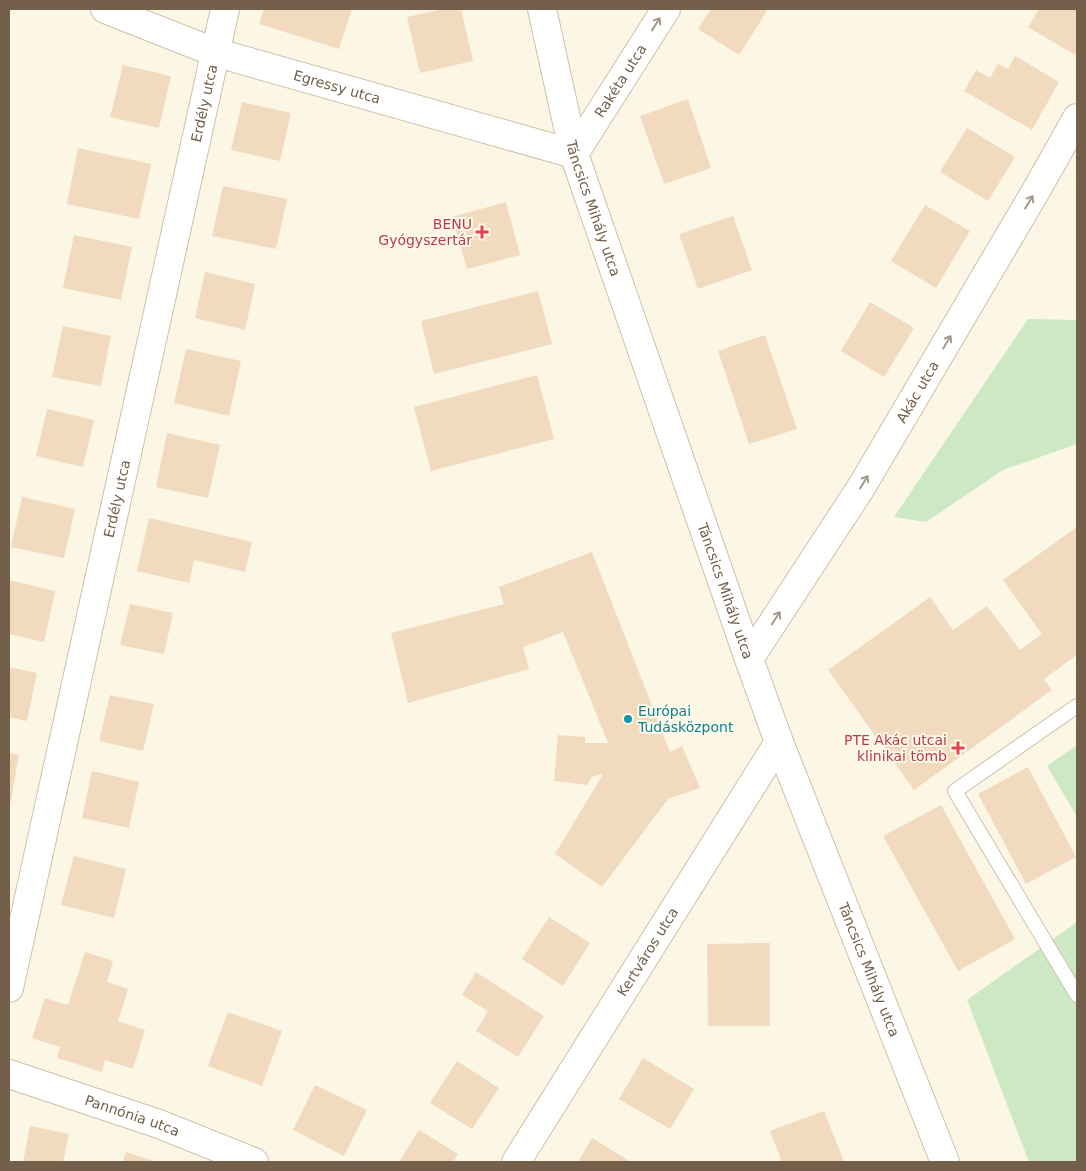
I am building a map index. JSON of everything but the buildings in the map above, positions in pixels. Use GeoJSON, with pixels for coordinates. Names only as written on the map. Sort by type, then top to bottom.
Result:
{"type":"FeatureCollection","features":[{"type":"Feature","properties":{"kind":"street","name":"Egressy utca"},"geometry":{"type":"LineString","coordinates":[[105,9],[214,52],[574,154]]}},
{"type":"Feature","properties":{"kind":"street","name":"Erdély utca"},"geometry":{"type":"LineString","coordinates":[[9,988],[225,9]]}},
{"type":"Feature","properties":{"kind":"street","name":"Táncsics Mihály utca"},"geometry":{"type":"LineString","coordinates":[[542,9],[574,154],[749,659],[779,742],[945,1162]]}},
{"type":"Feature","properties":{"kind":"street","name":"Rakéta utca"},"geometry":{"type":"LineString","coordinates":[[574,154],[666,9]]}},
{"type":"Feature","properties":{"kind":"street","name":"Akác utca"},"geometry":{"type":"LineString","coordinates":[[749,659],[862,486],[1077,118]]}},
{"type":"Feature","properties":{"kind":"street","name":"Kertváros utca"},"geometry":{"type":"LineString","coordinates":[[516,1162],[779,742]]}},
{"type":"Feature","properties":{"kind":"street","name":"Pannónia utca"},"geometry":{"type":"LineString","coordinates":[[9,1074],[159,1124],[254,1162]]}},
{"type":"Feature","properties":{"kind":"lane"},"geometry":{"type":"LineString","coordinates":[[1077,706],[955,791],[1077,995]]}},
{"type":"Feature","properties":{"kind":"green space"},"geometry":{"type":"Polygon","coordinates":[[[1028,319],[1077,320],[1077,444],[1003,470],[926,522],[894,517],[1028,319]]]}},
{"type":"Feature","properties":{"kind":"green space"},"geometry":{"type":"Polygon","coordinates":[[[1077,745],[1077,817],[1047,766],[1077,745]]]}},
{"type":"Feature","properties":{"kind":"green space"},"geometry":{"type":"Polygon","coordinates":[[[1077,922],[1077,1162],[1029,1162],[967,1000],[1077,922]]]}},
{"type":"Feature","properties":{"kind":"place","name":"BENU Gyógyszertár"},"geometry":{"type":"Point","coordinates":[482,232]}},
{"type":"Feature","properties":{"kind":"place","name":"Európai Tudásközpont"},"geometry":{"type":"Point","coordinates":[628,719]}},
{"type":"Feature","properties":{"kind":"place","name":"PTE Akác utcai klinikai tömb"},"geometry":{"type":"Point","coordinates":[958,748]}}]}
